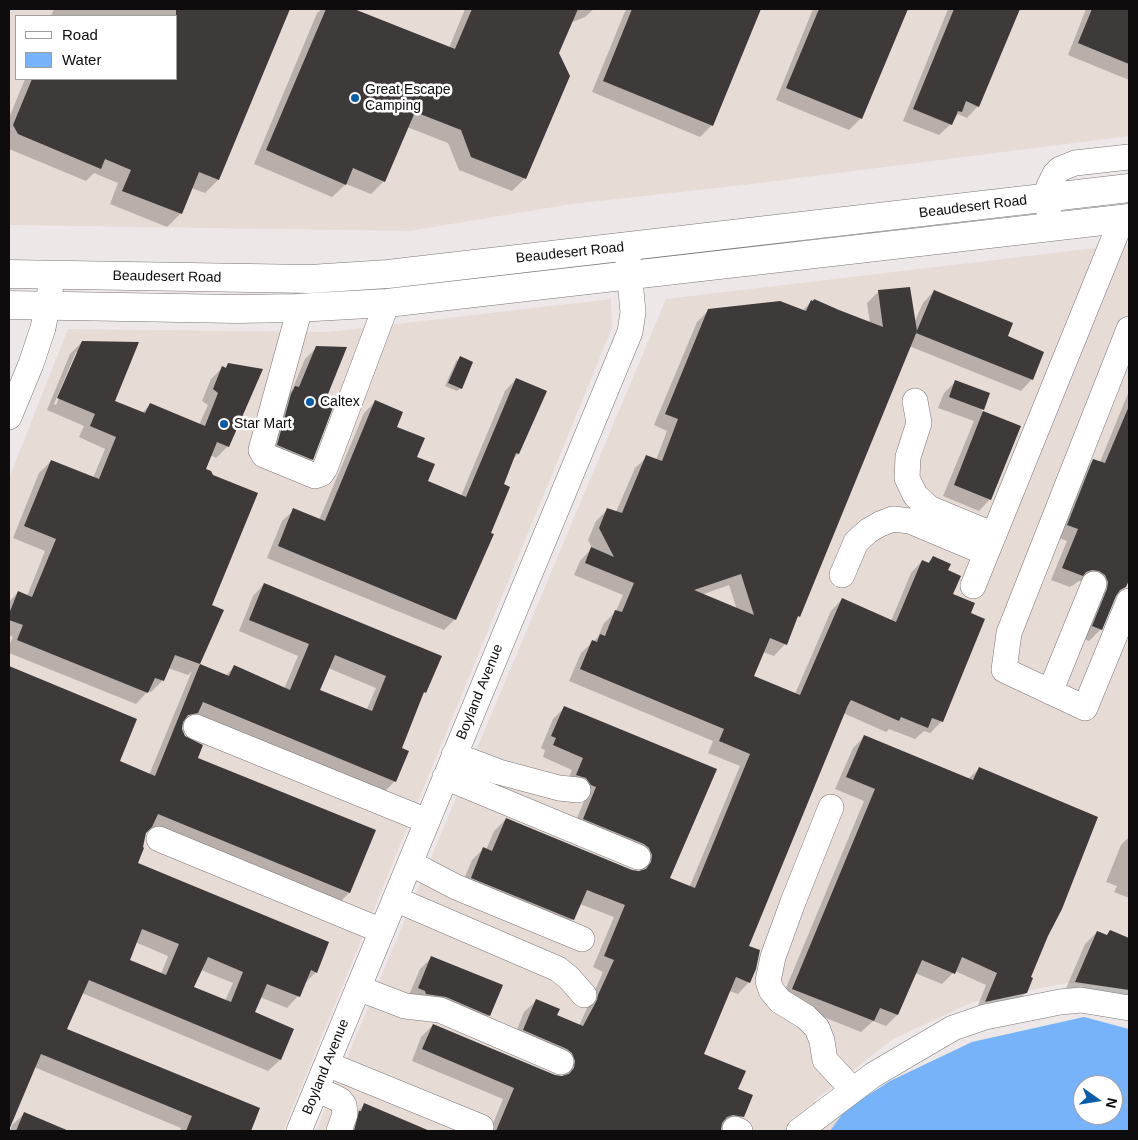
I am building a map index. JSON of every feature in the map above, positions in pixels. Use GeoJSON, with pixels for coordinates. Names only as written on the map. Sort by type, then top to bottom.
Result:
{"type":"FeatureCollection","features":[{"type":"Feature","properties":{"kind":"highway","name":"Beaudesert Road"},"geometry":{"type":"LineString","coordinates":[[9,274],[343,278],[627,248],[1129,188]]}},
{"type":"Feature","properties":{"kind":"highway","name":"Beaudesert Road"},"geometry":{"type":"LineString","coordinates":[[9,305],[237,309],[300,308],[387,303],[1126,218]]}},
{"type":"Feature","properties":{"kind":"street"},"geometry":{"type":"LineString","coordinates":[[1050,227],[1048,198],[1050,181],[1055,174],[1067,165],[1129,156]]}},
{"type":"Feature","properties":{"kind":"street"},"geometry":{"type":"LineString","coordinates":[[973,586],[1126,218]]}},
{"type":"Feature","properties":{"kind":"street","name":"Boyland Avenue"},"geometry":{"type":"LineString","coordinates":[[302,1123],[630,332],[633,312],[627,248]]}},
{"type":"Feature","properties":{"kind":"street"},"geometry":{"type":"LineString","coordinates":[[9,417],[36,350],[48,306],[53,275]]}},
{"type":"Feature","properties":{"kind":"street"},"geometry":{"type":"LineString","coordinates":[[300,308],[261,450],[264,455],[315,476],[321,474],[325,468],[387,303]]}},
{"type":"Feature","properties":{"kind":"street"},"geometry":{"type":"LineString","coordinates":[[1129,329],[1009,633],[1004,670],[1085,708],[1129,601]]}},
{"type":"Feature","properties":{"kind":"street"},"geometry":{"type":"LineString","coordinates":[[915,401],[919,423],[908,457],[907,478],[915,495],[929,508],[990,544]]}},
{"type":"Feature","properties":{"kind":"street"},"geometry":{"type":"LineString","coordinates":[[842,575],[856,542],[880,524],[893,519],[910,521],[990,544]]}},
{"type":"Feature","properties":{"kind":"street"},"geometry":{"type":"LineString","coordinates":[[1050,692],[1094,584]]}},
{"type":"Feature","properties":{"kind":"street"},"geometry":{"type":"LineString","coordinates":[[196,727],[427,821]]}},
{"type":"Feature","properties":{"kind":"street"},"geometry":{"type":"LineString","coordinates":[[454,755],[499,772],[559,788],[578,790]]}},
{"type":"Feature","properties":{"kind":"street"},"geometry":{"type":"LineString","coordinates":[[445,777],[638,857]]}},
{"type":"Feature","properties":{"kind":"street"},"geometry":{"type":"LineString","coordinates":[[831,807],[773,957],[768,981],[771,990],[780,1001],[806,1017],[817,1028],[822,1040],[826,1060],[852,1090]]}},
{"type":"Feature","properties":{"kind":"street"},"geometry":{"type":"LineString","coordinates":[[158,839],[382,931]]}},
{"type":"Feature","properties":{"kind":"street"},"geometry":{"type":"LineString","coordinates":[[410,862],[456,887],[582,939]]}},
{"type":"Feature","properties":{"kind":"street"},"geometry":{"type":"LineString","coordinates":[[395,899],[558,969],[584,995]]}},
{"type":"Feature","properties":{"kind":"street"},"geometry":{"type":"LineString","coordinates":[[358,988],[405,1006],[440,1010],[561,1062]]}},
{"type":"Feature","properties":{"kind":"street"},"geometry":{"type":"LineString","coordinates":[[799,1131],[873,1074],[953,1028],[985,1017],[1060,1002],[1081,1000],[1129,1008]]}},
{"type":"Feature","properties":{"kind":"street"},"geometry":{"type":"LineString","coordinates":[[327,1064],[481,1127]]}},
{"type":"Feature","properties":{"kind":"street"},"geometry":{"type":"LineString","coordinates":[[302,1123],[340,1131],[345,1114],[344,1105],[340,1100],[317,1089]]}},
{"type":"Feature","properties":{"kind":"shaded area"},"geometry":{"type":"Polygon","coordinates":[[[9,9],[1129,9],[1129,136],[744,185],[572,204],[409,231],[9,225],[9,9]]]}},
{"type":"Feature","properties":{"kind":"shaded area"},"geometry":{"type":"Polygon","coordinates":[[[1129,244],[1129,989],[1067,983],[973,1002],[893,1039],[814,1101],[845,1110],[830,1131],[316,1131],[666,299],[1129,244]]]}},
{"type":"Feature","properties":{"kind":"shaded area"},"geometry":{"type":"Polygon","coordinates":[[[611,299],[612,328],[283,1131],[9,1131],[9,478],[68,329],[328,332],[611,299]]]}},
{"type":"Feature","properties":{"kind":"water"},"geometry":{"type":"Polygon","coordinates":[[[1084,1017],[1129,1029],[1129,1131],[830,1131],[845,1110],[890,1081],[972,1042],[1084,1017]]]}},
{"type":"Feature","properties":{"kind":"building"},"geometry":{"type":"Polygon","coordinates":[[[176,9],[290,9],[219,180],[199,172],[182,214],[122,191],[131,170],[105,159],[101,169],[18,134],[13,125],[32,80],[178,80],[178,15],[176,15],[176,9]]]}},
{"type":"Feature","properties":{"kind":"building"},"geometry":{"type":"Polygon","coordinates":[[[326,9],[354,9],[455,49],[472,9],[578,9],[559,53],[570,76],[526,179],[471,157],[461,130],[415,112],[385,182],[353,168],[346,185],[266,150],[326,9]]]}},
{"type":"Feature","properties":{"kind":"building"},"geometry":{"type":"Polygon","coordinates":[[[632,9],[761,9],[713,126],[603,81],[632,9]]]}},
{"type":"Feature","properties":{"kind":"building"},"geometry":{"type":"Polygon","coordinates":[[[819,9],[908,9],[862,119],[786,88],[819,9]]]}},
{"type":"Feature","properties":{"kind":"building"},"geometry":{"type":"Polygon","coordinates":[[[954,9],[1020,9],[979,107],[966,101],[962,112],[958,111],[952,125],[913,109],[954,9]]]}},
{"type":"Feature","properties":{"kind":"building"},"geometry":{"type":"Polygon","coordinates":[[[1092,9],[1129,9],[1129,64],[1078,43],[1092,9]]]}},
{"type":"Feature","properties":{"kind":"building"},"geometry":{"type":"Polygon","coordinates":[[[910,287],[917,331],[787,645],[770,638],[754,676],[800,695],[842,598],[896,622],[922,560],[929,563],[933,556],[951,564],[948,570],[961,576],[953,594],[975,603],[971,613],[985,619],[943,722],[932,718],[928,728],[901,717],[899,721],[851,700],[848,705],[749,946],[760,950],[756,969],[750,983],[736,977],[704,1054],[746,1071],[738,1089],[753,1095],[744,1117],[733,1115],[727,1117],[722,1123],[721,1131],[496,1131],[514,1088],[422,1049],[433,1024],[555,1075],[569,1074],[574,1068],[575,1061],[572,1053],[523,1030],[536,999],[560,1009],[557,1015],[583,1026],[597,1000],[614,960],[604,956],[625,905],[587,890],[574,920],[471,878],[483,847],[492,851],[506,818],[632,870],[646,869],[651,862],[652,855],[649,848],[644,844],[583,819],[596,787],[591,785],[586,778],[576,775],[583,758],[553,745],[556,738],[551,736],[564,706],[717,769],[670,878],[695,888],[750,754],[719,741],[724,729],[580,669],[592,640],[597,642],[600,634],[605,636],[615,610],[622,612],[634,583],[585,563],[591,547],[614,557],[599,528],[607,508],[622,513],[646,455],[662,461],[678,419],[665,414],[708,309],[780,301],[806,311],[811,300],[813,301],[814,299],[883,327],[878,290],[910,287]],[[741,574],[694,590],[754,615],[741,574]]]}},
{"type":"Feature","properties":{"kind":"building"},"geometry":{"type":"Polygon","coordinates":[[[934,290],[1013,323],[1008,336],[1044,352],[1033,380],[916,333],[934,290]]]}},
{"type":"Feature","properties":{"kind":"building"},"geometry":{"type":"Polygon","coordinates":[[[82,341],[139,342],[115,401],[145,413],[150,403],[205,426],[218,393],[213,389],[222,366],[226,368],[228,363],[263,369],[229,447],[217,442],[206,469],[211,471],[213,475],[258,493],[212,605],[224,610],[200,664],[175,655],[164,681],[155,678],[148,693],[17,640],[23,625],[9,620],[9,614],[18,591],[32,597],[56,539],[24,526],[51,460],[99,479],[116,437],[90,426],[95,414],[57,398],[82,341]]]}},
{"type":"Feature","properties":{"kind":"building"},"geometry":{"type":"Polygon","coordinates":[[[316,346],[347,347],[326,399],[335,402],[313,460],[277,445],[291,394],[295,386],[299,387],[316,346]]]}},
{"type":"Feature","properties":{"kind":"building"},"geometry":{"type":"Polygon","coordinates":[[[460,356],[473,362],[462,389],[448,383],[460,356]]]}},
{"type":"Feature","properties":{"kind":"building"},"geometry":{"type":"Polygon","coordinates":[[[516,378],[547,391],[519,454],[516,453],[504,484],[510,487],[491,533],[494,534],[456,620],[278,546],[293,508],[325,521],[375,400],[403,412],[397,427],[425,438],[417,457],[435,464],[428,481],[466,497],[516,378]]]}},
{"type":"Feature","properties":{"kind":"building"},"geometry":{"type":"Polygon","coordinates":[[[955,380],[990,393],[984,410],[949,397],[955,380]]]}},
{"type":"Feature","properties":{"kind":"building"},"geometry":{"type":"Polygon","coordinates":[[[1129,406],[1129,580],[1126,587],[1120,590],[1116,596],[1102,630],[1092,626],[1108,582],[1105,575],[1099,571],[1092,570],[1086,572],[1083,576],[1062,568],[1078,529],[1067,525],[1093,459],[1105,463],[1129,406]]]}},
{"type":"Feature","properties":{"kind":"building"},"geometry":{"type":"Polygon","coordinates":[[[983,411],[1021,426],[991,500],[954,485],[983,411]]]}},
{"type":"Feature","properties":{"kind":"building"},"geometry":{"type":"Polygon","coordinates":[[[264,583],[442,656],[426,693],[424,692],[402,748],[409,751],[396,782],[203,702],[198,713],[188,715],[183,722],[182,729],[185,736],[203,745],[198,758],[376,830],[350,893],[158,814],[152,827],[146,833],[144,848],[138,863],[329,942],[317,973],[311,970],[300,997],[267,984],[255,1012],[294,1029],[281,1060],[89,980],[67,1029],[260,1108],[251,1131],[186,1131],[192,1116],[41,1054],[9,1130],[9,666],[137,719],[120,761],[155,776],[200,664],[229,676],[234,665],[290,690],[309,644],[249,620],[264,583]],[[335,655],[320,690],[372,711],[386,676],[335,655]],[[142,929],[130,960],[166,975],[179,944],[142,929]],[[208,957],[194,987],[231,1002],[243,972],[208,957]]]}},
{"type":"Feature","properties":{"kind":"building"},"geometry":{"type":"Polygon","coordinates":[[[864,735],[973,780],[979,767],[1098,817],[1062,909],[1048,936],[1031,977],[1033,978],[1027,993],[985,1002],[997,973],[962,957],[955,974],[922,960],[898,1015],[880,1008],[874,1021],[792,989],[875,789],[846,777],[864,735]]]}},
{"type":"Feature","properties":{"kind":"building"},"geometry":{"type":"Polygon","coordinates":[[[1110,930],[1129,938],[1129,990],[1075,982],[1097,931],[1107,935],[1110,930]]]}},
{"type":"Feature","properties":{"kind":"building"},"geometry":{"type":"Polygon","coordinates":[[[431,956],[503,985],[490,1016],[446,997],[426,994],[425,991],[418,988],[431,956]]]}},
{"type":"Feature","properties":{"kind":"building"},"geometry":{"type":"Polygon","coordinates":[[[364,1103],[430,1131],[354,1131],[359,1111],[361,1111],[364,1103]]]}},
{"type":"Feature","properties":{"kind":"building"},"geometry":{"type":"Polygon","coordinates":[[[24,1112],[69,1131],[16,1131],[24,1112]]]}},
{"type":"Feature","properties":{"kind":"place","name":"Great Escape Camping"},"geometry":{"type":"Point","coordinates":[355,98]}},
{"type":"Feature","properties":{"kind":"place","name":"Caltex"},"geometry":{"type":"Point","coordinates":[310,402]}},
{"type":"Feature","properties":{"kind":"place","name":"Star Mart"},"geometry":{"type":"Point","coordinates":[224,424]}}]}
